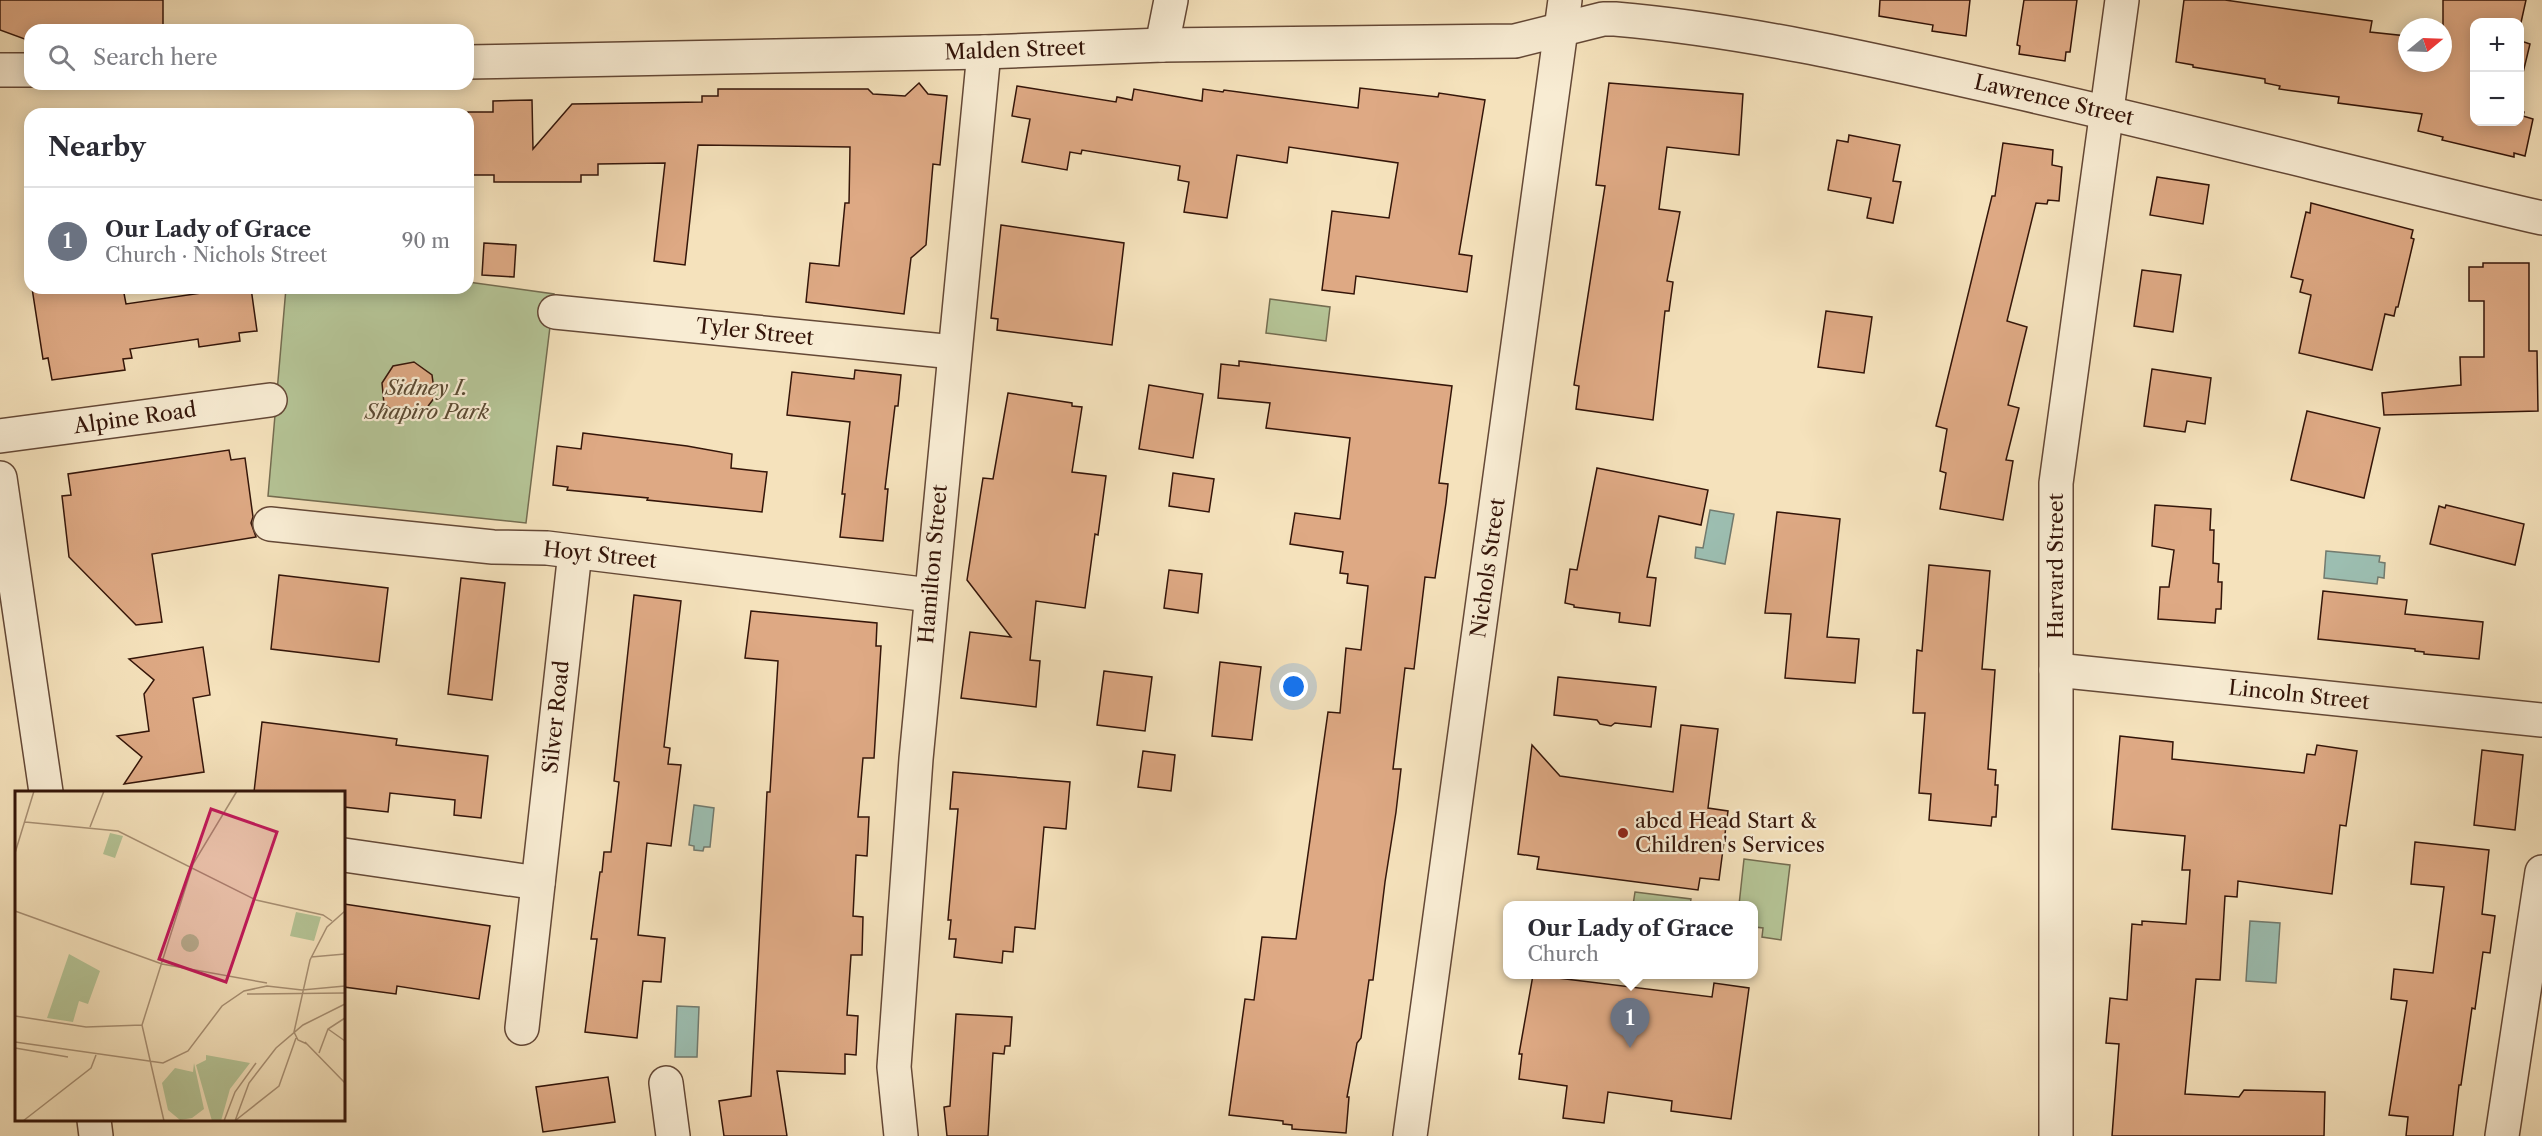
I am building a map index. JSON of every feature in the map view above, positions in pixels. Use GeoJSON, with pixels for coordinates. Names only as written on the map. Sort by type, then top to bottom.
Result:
{"type":"FeatureCollection","features":[{"type":"Feature","properties":{"kind":"street"},"geometry":{"type":"LineString","coordinates":[[1162,45],[1171,0]]}},
{"type":"Feature","properties":{"kind":"street","name":"Harvard Street"},"geometry":{"type":"LineString","coordinates":[[2056,1136],[2056,483],[2122,0]]}},
{"type":"Feature","properties":{"kind":"street","name":"Malden Street"},"geometry":{"type":"LineString","coordinates":[[474,62],[984,52],[1162,45],[1515,41],[1563,15]]}},
{"type":"Feature","properties":{"kind":"street","name":"Lawrence Street"},"geometry":{"type":"LineString","coordinates":[[1563,15],[1615,19],[1759,38],[1863,57],[2108,112],[2542,218]]}},
{"type":"Feature","properties":{"kind":"street","name":"Nichols Street"},"geometry":{"type":"LineString","coordinates":[[1410,1136],[1563,15]]}},
{"type":"Feature","properties":{"kind":"street","name":"Hamilton Street"},"geometry":{"type":"LineString","coordinates":[[900,1136],[894,1078],[916,759],[984,52]]}},
{"type":"Feature","properties":{"kind":"street"},"geometry":{"type":"LineString","coordinates":[[0,70],[24,70]]}},
{"type":"Feature","properties":{"kind":"street","name":"Tyler Street"},"geometry":{"type":"LineString","coordinates":[[555,312],[954,352]]}},
{"type":"Feature","properties":{"kind":"street","name":"Alpine Road"},"geometry":{"type":"LineString","coordinates":[[0,436],[270,400]]}},
{"type":"Feature","properties":{"kind":"street"},"geometry":{"type":"LineString","coordinates":[[0,478],[46,791]]}},
{"type":"Feature","properties":{"kind":"street","name":"Hoyt Street"},"geometry":{"type":"LineString","coordinates":[[270,524],[493,547],[547,548],[930,595]]}},
{"type":"Feature","properties":{"kind":"street","name":"Silver Road"},"geometry":{"type":"LineString","coordinates":[[522,1028],[575,552]]}},
{"type":"Feature","properties":{"kind":"street","name":"Lincoln Street"},"geometry":{"type":"LineString","coordinates":[[2056,670],[2542,720]]}},
{"type":"Feature","properties":{"kind":"street"},"geometry":{"type":"LineString","coordinates":[[345,855],[538,884]]}},
{"type":"Feature","properties":{"kind":"street"},"geometry":{"type":"LineString","coordinates":[[2502,1136],[2542,872]]}},
{"type":"Feature","properties":{"kind":"street"},"geometry":{"type":"LineString","coordinates":[[666,1083],[674,1136]]}},
{"type":"Feature","properties":{"kind":"street"},"geometry":{"type":"LineString","coordinates":[[94,1121],[96,1136]]}},
{"type":"Feature","properties":{"kind":"green space","name":"Sidney I. Shapiro Park"},"geometry":{"type":"Polygon","coordinates":[[[474,283],[554,294],[526,523],[268,496],[285,294],[474,294],[474,283]]]}},
{"type":"Feature","properties":{"kind":"green space"},"geometry":{"type":"Polygon","coordinates":[[[1270,299],[1330,307],[1326,341],[1266,333],[1270,299]]]}},
{"type":"Feature","properties":{"kind":"green space"},"geometry":{"type":"Polygon","coordinates":[[[1744,859],[1790,865],[1781,940],[1762,937],[1763,928],[1758,927],[1758,901],[1739,901],[1744,859]]]}},
{"type":"Feature","properties":{"kind":"green space"},"geometry":{"type":"Polygon","coordinates":[[[1635,892],[1691,899],[1691,901],[1634,901],[1635,892]]]}},
{"type":"Feature","properties":{"kind":"shaded area"},"geometry":{"type":"Polygon","coordinates":[[[1710,510],[1734,514],[1725,564],[1695,558],[1696,547],[1703,548],[1710,510]]]}},
{"type":"Feature","properties":{"kind":"shaded area"},"geometry":{"type":"Polygon","coordinates":[[[2326,551],[2380,556],[2379,562],[2385,563],[2384,578],[2378,577],[2377,584],[2324,578],[2326,551]]]}},
{"type":"Feature","properties":{"kind":"shaded area"},"geometry":{"type":"Polygon","coordinates":[[[694,805],[714,808],[710,847],[704,847],[703,851],[694,850],[694,846],[689,845],[694,805]]]}},
{"type":"Feature","properties":{"kind":"shaded area"},"geometry":{"type":"Polygon","coordinates":[[[2250,921],[2280,923],[2276,983],[2246,981],[2250,921]]]}},
{"type":"Feature","properties":{"kind":"shaded area"},"geometry":{"type":"Polygon","coordinates":[[[677,1006],[699,1007],[697,1057],[675,1057],[677,1006]]]}},
{"type":"Feature","properties":{"kind":"building"},"geometry":{"type":"Polygon","coordinates":[[[0,0],[163,0],[163,24],[24,24],[24,39],[0,30],[0,0]]]}},
{"type":"Feature","properties":{"kind":"building"},"geometry":{"type":"Polygon","coordinates":[[[1880,0],[1970,0],[1966,36],[1932,31],[1933,25],[1879,16],[1880,0]]]}},
{"type":"Feature","properties":{"kind":"building"},"geometry":{"type":"Polygon","coordinates":[[[2024,0],[2077,0],[2070,52],[2066,52],[2065,61],[2019,54],[2020,46],[2017,45],[2024,0]]]}},
{"type":"Feature","properties":{"kind":"building"},"geometry":{"type":"Polygon","coordinates":[[[2184,0],[2225,0],[2372,21],[2370,32],[2398,35],[2398,72],[2452,72],[2452,18],[2443,18],[2443,0],[2526,0],[2522,18],[2470,18],[2470,126],[2524,126],[2524,116],[2533,119],[2525,156],[2514,153],[2514,157],[2442,140],[2443,137],[2418,131],[2422,114],[2338,103],[2339,97],[2279,89],[2280,86],[2265,83],[2265,79],[2176,62],[2184,0]]]}},
{"type":"Feature","properties":{"kind":"building"},"geometry":{"type":"Polygon","coordinates":[[[2524,42],[2530,44],[2524,69],[2524,42]]]}},
{"type":"Feature","properties":{"kind":"building"},"geometry":{"type":"Polygon","coordinates":[[[919,83],[928,94],[947,96],[940,165],[933,164],[926,245],[911,258],[904,314],[806,302],[810,263],[839,266],[845,203],[849,203],[850,147],[698,145],[685,265],[654,261],[665,163],[598,164],[598,175],[581,175],[581,182],[494,182],[494,175],[474,175],[474,112],[493,112],[493,101],[532,100],[533,149],[572,104],[702,102],[702,96],[718,96],[718,89],[868,89],[873,94],[905,96],[919,83]]]}},
{"type":"Feature","properties":{"kind":"building"},"geometry":{"type":"Polygon","coordinates":[[[1609,83],[1743,94],[1739,155],[1667,147],[1659,209],[1680,212],[1667,281],[1673,282],[1669,311],[1665,311],[1653,420],[1576,409],[1579,386],[1574,385],[1605,186],[1596,185],[1609,83]]]}},
{"type":"Feature","properties":{"kind":"building"},"geometry":{"type":"Polygon","coordinates":[[[1017,86],[1116,102],[1117,97],[1132,100],[1134,89],[1202,101],[1203,89],[1223,92],[1224,90],[1358,108],[1360,88],[1438,97],[1439,93],[1485,100],[1459,254],[1472,256],[1467,292],[1356,276],[1354,294],[1322,290],[1332,211],[1389,218],[1398,163],[1289,147],[1287,163],[1237,155],[1227,218],[1184,212],[1189,182],[1178,180],[1180,166],[1082,150],[1081,154],[1070,152],[1067,170],[1022,162],[1030,119],[1012,116],[1017,86]]]}},
{"type":"Feature","properties":{"kind":"building"},"geometry":{"type":"Polygon","coordinates":[[[1849,135],[1900,145],[1893,181],[1901,182],[1893,223],[1867,218],[1871,198],[1828,190],[1837,140],[1848,142],[1849,135]]]}},
{"type":"Feature","properties":{"kind":"building"},"geometry":{"type":"Polygon","coordinates":[[[2003,143],[2053,150],[2052,165],[2062,167],[2059,201],[2048,200],[2047,204],[2036,203],[2007,321],[2027,327],[2008,405],[2019,408],[2006,460],[2013,461],[2003,520],[1940,509],[1946,473],[1940,471],[1947,429],[1936,426],[1992,196],[1995,196],[2003,143]]]}},
{"type":"Feature","properties":{"kind":"building"},"geometry":{"type":"Polygon","coordinates":[[[2157,177],[2209,185],[2203,224],[2150,215],[2157,177]]]}},
{"type":"Feature","properties":{"kind":"building"},"geometry":{"type":"Polygon","coordinates":[[[2311,203],[2413,230],[2411,238],[2414,239],[2398,307],[2396,307],[2394,316],[2385,314],[2372,370],[2299,353],[2311,295],[2300,292],[2303,280],[2291,277],[2306,212],[2310,213],[2311,203]]]}},
{"type":"Feature","properties":{"kind":"building"},"geometry":{"type":"Polygon","coordinates":[[[1001,225],[1124,243],[1112,345],[997,330],[998,319],[991,318],[1001,225]]]}},
{"type":"Feature","properties":{"kind":"building"},"geometry":{"type":"Polygon","coordinates":[[[484,243],[516,245],[514,277],[482,275],[484,243]]]}},
{"type":"Feature","properties":{"kind":"building"},"geometry":{"type":"Polygon","coordinates":[[[2483,263],[2529,263],[2529,351],[2537,351],[2538,411],[2384,415],[2382,393],[2461,385],[2460,357],[2484,357],[2484,301],[2469,301],[2469,267],[2483,267],[2483,263]]]}},
{"type":"Feature","properties":{"kind":"building"},"geometry":{"type":"Polygon","coordinates":[[[2142,270],[2181,275],[2173,332],[2134,326],[2142,270]]]}},
{"type":"Feature","properties":{"kind":"building"},"geometry":{"type":"Polygon","coordinates":[[[33,294],[124,294],[126,304],[195,294],[252,294],[257,331],[239,333],[240,341],[199,347],[198,339],[130,349],[132,358],[123,359],[125,370],[52,380],[48,358],[43,359],[33,294]]]}},
{"type":"Feature","properties":{"kind":"building"},"geometry":{"type":"Polygon","coordinates":[[[1826,311],[1872,317],[1864,373],[1818,367],[1826,311]]]}},
{"type":"Feature","properties":{"kind":"building"},"geometry":{"type":"Polygon","coordinates":[[[1239,361],[1452,386],[1439,483],[1448,484],[1446,503],[1435,578],[1425,577],[1414,669],[1405,668],[1393,769],[1401,769],[1396,812],[1373,980],[1369,980],[1361,1038],[1357,1043],[1347,1097],[1349,1097],[1346,1133],[1292,1129],[1292,1125],[1283,1124],[1283,1121],[1229,1115],[1245,999],[1254,1000],[1262,937],[1296,939],[1328,712],[1340,713],[1346,648],[1361,650],[1368,586],[1347,583],[1348,574],[1340,573],[1343,552],[1290,544],[1295,513],[1340,519],[1350,438],[1266,428],[1270,403],[1218,398],[1221,364],[1239,366],[1239,361]]]}},
{"type":"Feature","properties":{"kind":"building"},"geometry":{"type":"Polygon","coordinates":[[[414,362],[432,375],[435,397],[422,414],[401,416],[384,404],[382,383],[393,366],[414,362]]]}},
{"type":"Feature","properties":{"kind":"building"},"geometry":{"type":"Polygon","coordinates":[[[2152,369],[2211,378],[2205,424],[2187,421],[2185,432],[2144,426],[2152,369]]]}},
{"type":"Feature","properties":{"kind":"building"},"geometry":{"type":"Polygon","coordinates":[[[855,370],[901,375],[885,489],[888,489],[883,541],[840,537],[850,422],[787,415],[792,372],[854,379],[855,370]]]}},
{"type":"Feature","properties":{"kind":"building"},"geometry":{"type":"Polygon","coordinates":[[[1149,385],[1203,394],[1193,458],[1139,449],[1149,385]]]}},
{"type":"Feature","properties":{"kind":"building"},"geometry":{"type":"Polygon","coordinates":[[[1008,393],[1072,403],[1072,406],[1082,407],[1072,472],[1106,476],[1085,608],[1036,601],[1030,660],[1040,661],[1036,707],[961,698],[970,632],[1011,637],[967,580],[983,478],[993,479],[1008,393]]]}},
{"type":"Feature","properties":{"kind":"building"},"geometry":{"type":"Polygon","coordinates":[[[2307,411],[2380,428],[2364,498],[2291,480],[2307,411]]]}},
{"type":"Feature","properties":{"kind":"building"},"geometry":{"type":"Polygon","coordinates":[[[583,433],[732,454],[731,468],[767,472],[762,512],[567,490],[568,487],[553,485],[557,446],[581,449],[583,433]]]}},
{"type":"Feature","properties":{"kind":"building"},"geometry":{"type":"Polygon","coordinates":[[[229,450],[231,460],[245,458],[253,517],[251,523],[256,537],[152,554],[162,622],[136,625],[69,557],[62,496],[71,495],[68,474],[229,450]]]}},
{"type":"Feature","properties":{"kind":"building"},"geometry":{"type":"Polygon","coordinates":[[[1597,468],[1708,490],[1701,525],[1659,516],[1647,577],[1656,578],[1650,626],[1619,622],[1620,613],[1574,607],[1574,605],[1565,603],[1570,569],[1577,570],[1597,468]]]}},
{"type":"Feature","properties":{"kind":"building"},"geometry":{"type":"Polygon","coordinates":[[[1173,473],[1214,479],[1209,512],[1169,506],[1173,473]]]}},
{"type":"Feature","properties":{"kind":"building"},"geometry":{"type":"Polygon","coordinates":[[[2155,505],[2211,509],[2210,530],[2214,530],[2213,563],[2219,564],[2218,582],[2222,582],[2221,609],[2216,609],[2215,623],[2158,619],[2160,587],[2169,587],[2174,550],[2152,546],[2155,505]]]}},
{"type":"Feature","properties":{"kind":"building"},"geometry":{"type":"Polygon","coordinates":[[[2446,505],[2524,524],[2515,565],[2430,544],[2439,506],[2445,508],[2446,505]]]}},
{"type":"Feature","properties":{"kind":"building"},"geometry":{"type":"Polygon","coordinates":[[[1777,512],[1840,519],[1827,637],[1859,639],[1855,683],[1785,678],[1791,614],[1765,613],[1777,512]]]}},
{"type":"Feature","properties":{"kind":"building"},"geometry":{"type":"Polygon","coordinates":[[[1929,565],[1990,571],[1982,669],[1995,670],[1988,769],[1996,770],[1995,785],[1998,785],[1996,817],[1992,817],[1991,826],[1929,820],[1931,794],[1919,793],[1925,713],[1913,713],[1917,650],[1922,651],[1929,565]]]}},
{"type":"Feature","properties":{"kind":"building"},"geometry":{"type":"Polygon","coordinates":[[[1169,570],[1202,574],[1198,613],[1164,608],[1169,570]]]}},
{"type":"Feature","properties":{"kind":"building"},"geometry":{"type":"Polygon","coordinates":[[[279,575],[388,588],[379,662],[271,649],[279,575]]]}},
{"type":"Feature","properties":{"kind":"building"},"geometry":{"type":"Polygon","coordinates":[[[461,578],[505,583],[492,700],[448,694],[461,578]]]}},
{"type":"Feature","properties":{"kind":"building"},"geometry":{"type":"Polygon","coordinates":[[[2323,591],[2407,600],[2405,614],[2483,622],[2479,659],[2424,654],[2415,649],[2318,639],[2323,591]]]}},
{"type":"Feature","properties":{"kind":"building"},"geometry":{"type":"Polygon","coordinates":[[[634,595],[681,601],[664,747],[670,748],[668,764],[681,765],[671,846],[647,843],[638,935],[665,938],[661,982],[643,981],[637,1038],[585,1032],[597,939],[591,939],[600,872],[602,872],[604,852],[611,852],[619,782],[614,781],[634,595]]]}},
{"type":"Feature","properties":{"kind":"building"},"geometry":{"type":"Polygon","coordinates":[[[751,611],[877,623],[876,646],[881,646],[874,758],[863,758],[858,817],[869,817],[867,856],[856,855],[853,916],[863,917],[862,955],[851,955],[847,1015],[858,1016],[856,1055],[845,1054],[845,1074],[777,1071],[787,1136],[724,1136],[719,1101],[751,1096],[767,792],[770,792],[778,661],[745,658],[751,611]]]}},
{"type":"Feature","properties":{"kind":"building"},"geometry":{"type":"Polygon","coordinates":[[[203,647],[210,695],[193,698],[204,772],[124,784],[142,757],[117,736],[149,731],[144,694],[154,680],[129,659],[203,647]]]}},
{"type":"Feature","properties":{"kind":"building"},"geometry":{"type":"Polygon","coordinates":[[[1220,662],[1261,667],[1252,740],[1212,736],[1220,662]]]}},
{"type":"Feature","properties":{"kind":"building"},"geometry":{"type":"Polygon","coordinates":[[[1104,671],[1152,677],[1145,731],[1097,725],[1104,671]]]}},
{"type":"Feature","properties":{"kind":"building"},"geometry":{"type":"Polygon","coordinates":[[[1558,677],[1656,687],[1651,727],[1615,723],[1611,726],[1600,724],[1597,720],[1554,715],[1558,677]]]}},
{"type":"Feature","properties":{"kind":"building"},"geometry":{"type":"Polygon","coordinates":[[[262,722],[397,739],[396,745],[488,756],[481,818],[454,815],[455,800],[390,793],[388,812],[345,807],[345,791],[254,791],[262,722]]]}},
{"type":"Feature","properties":{"kind":"building","name":"abcd Head Start & Children's Services"},"geometry":{"type":"Polygon","coordinates":[[[1681,725],[1718,729],[1708,808],[1728,811],[1719,880],[1700,878],[1698,890],[1537,869],[1539,857],[1518,854],[1532,745],[1560,776],[1673,792],[1681,725]]]}},
{"type":"Feature","properties":{"kind":"building"},"geometry":{"type":"Polygon","coordinates":[[[2120,736],[2173,742],[2172,759],[2304,773],[2307,754],[2315,755],[2317,745],[2357,751],[2346,826],[2340,825],[2332,894],[2238,881],[2237,897],[2225,896],[2220,980],[2196,979],[2185,1094],[2239,1097],[2244,1090],[2325,1092],[2324,1136],[2112,1136],[2119,1044],[2106,1043],[2110,998],[2127,1000],[2132,924],[2142,925],[2142,921],[2186,924],[2190,870],[2182,870],[2185,836],[2112,829],[2120,736]]]}},
{"type":"Feature","properties":{"kind":"building"},"geometry":{"type":"Polygon","coordinates":[[[2482,750],[2523,755],[2515,830],[2474,825],[2482,750]]]}},
{"type":"Feature","properties":{"kind":"building"},"geometry":{"type":"Polygon","coordinates":[[[1143,751],[1175,755],[1171,791],[1138,787],[1143,751]]]}},
{"type":"Feature","properties":{"kind":"building"},"geometry":{"type":"Polygon","coordinates":[[[953,772],[1070,782],[1066,829],[1044,827],[1035,929],[1015,927],[1013,952],[1003,951],[1002,963],[954,957],[956,939],[949,939],[951,920],[948,920],[958,809],[950,809],[953,772]]]}},
{"type":"Feature","properties":{"kind":"building"},"geometry":{"type":"Polygon","coordinates":[[[2415,842],[2489,850],[2482,914],[2495,916],[2490,953],[2483,952],[2475,1009],[2472,1008],[2453,1136],[2406,1136],[2408,1117],[2389,1115],[2407,1001],[2391,999],[2394,969],[2433,973],[2444,887],[2411,884],[2415,842]]]}},
{"type":"Feature","properties":{"kind":"building"},"geometry":{"type":"Polygon","coordinates":[[[345,904],[490,926],[479,999],[397,986],[396,994],[345,987],[345,904]]]}},
{"type":"Feature","properties":{"kind":"building"},"geometry":{"type":"Polygon","coordinates":[[[1532,979],[1566,979],[1712,997],[1714,983],[1749,988],[1731,1119],[1671,1111],[1672,1101],[1608,1092],[1604,1123],[1563,1118],[1567,1086],[1519,1079],[1522,1054],[1519,1054],[1532,979]]]}},
{"type":"Feature","properties":{"kind":"building"},"geometry":{"type":"Polygon","coordinates":[[[956,1014],[1012,1017],[1010,1046],[1005,1046],[1004,1054],[993,1053],[988,1136],[947,1136],[944,1107],[950,1106],[956,1014]]]}},
{"type":"Feature","properties":{"kind":"building"},"geometry":{"type":"Polygon","coordinates":[[[608,1077],[615,1122],[543,1132],[536,1087],[608,1077]]]}},
{"type":"Feature","properties":{"kind":"place","name":"abcd Head Start & Children's Services"},"geometry":{"type":"Point","coordinates":[1623,833]}},
{"type":"Feature","properties":{"kind":"place","name":"Our Lady of Grace"},"geometry":{"type":"Point","coordinates":[1630,1048]}}]}
